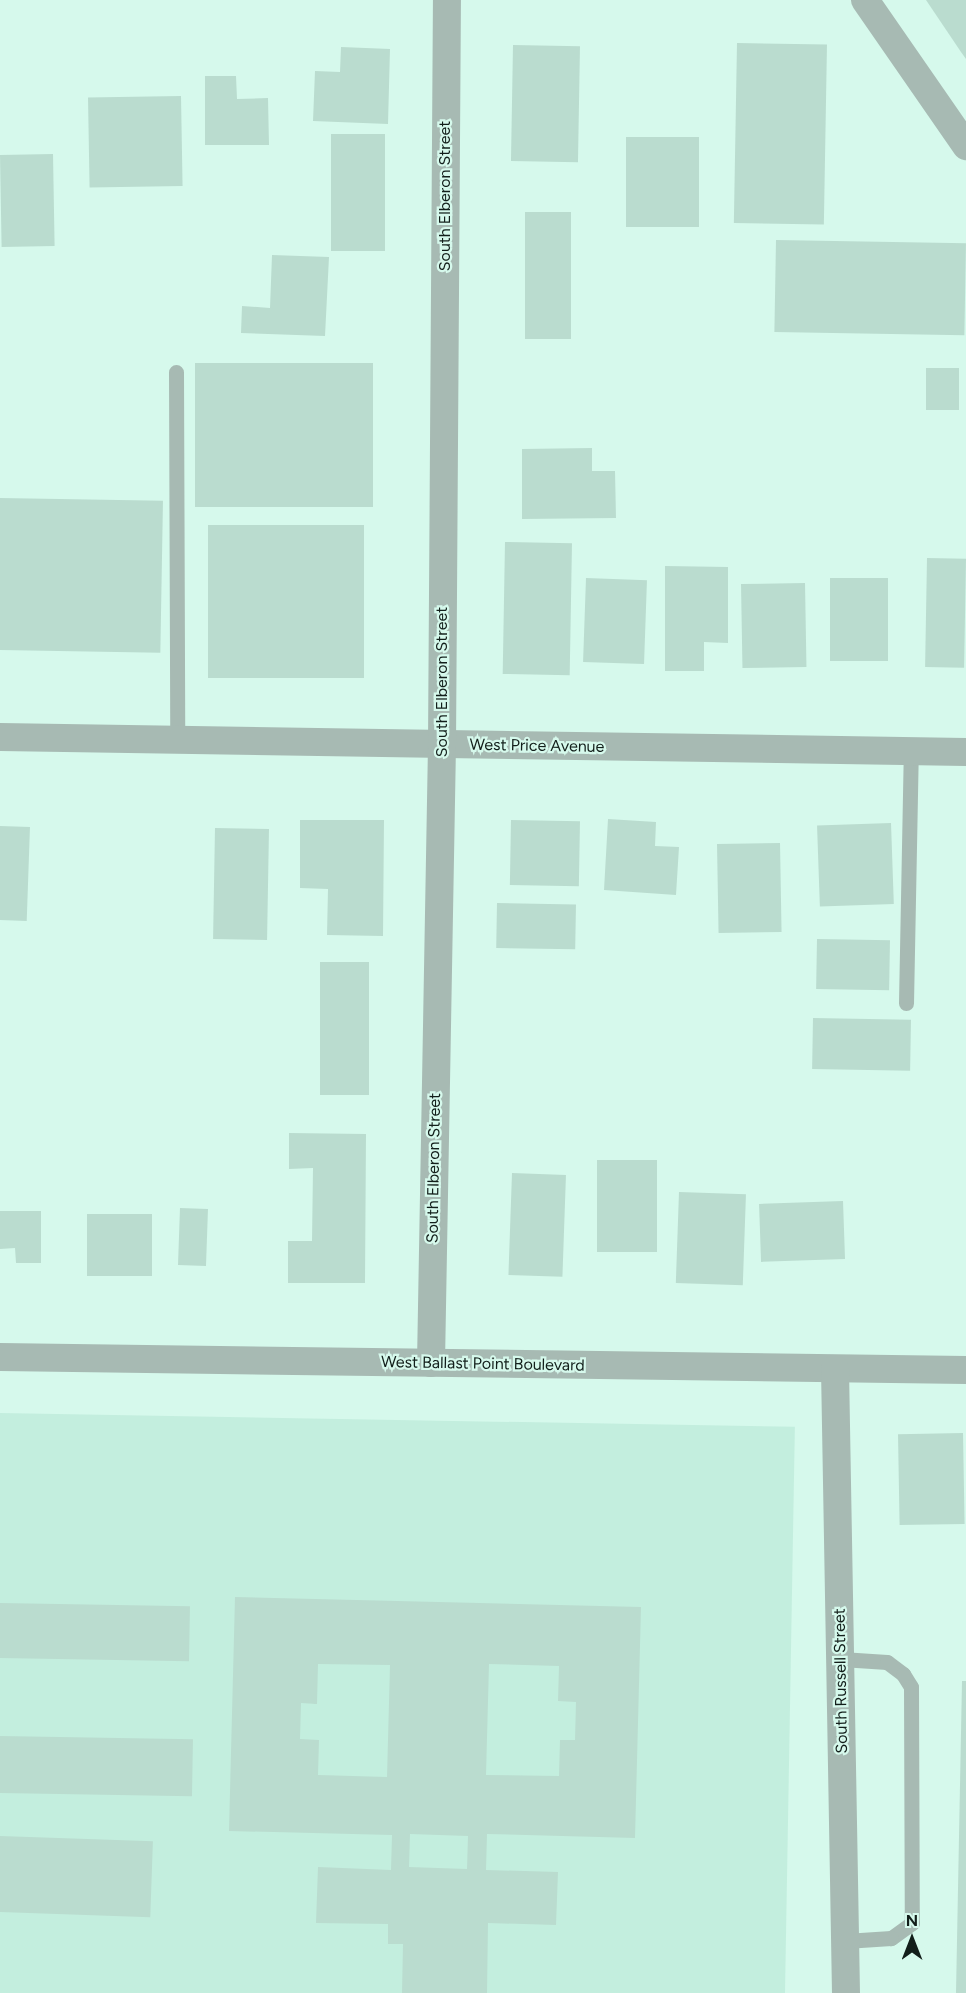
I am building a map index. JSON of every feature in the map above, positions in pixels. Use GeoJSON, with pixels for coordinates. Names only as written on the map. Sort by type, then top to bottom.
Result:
{"type":"FeatureCollection","features":[{"type":"Feature","properties":{"kind":"street","name":"South Elberon Street"},"geometry":{"type":"LineString","coordinates":[[431,1363],[442,745],[447,0]]}},
{"type":"Feature","properties":{"kind":"street"},"geometry":{"type":"LineString","coordinates":[[865,0],[966,146]]}},
{"type":"Feature","properties":{"kind":"street","name":"West Price Avenue"},"geometry":{"type":"LineString","coordinates":[[0,736],[966,752]]}},
{"type":"Feature","properties":{"kind":"street","name":"West Ballast Point Boulevard"},"geometry":{"type":"LineString","coordinates":[[0,1357],[966,1370]]}},
{"type":"Feature","properties":{"kind":"street","name":"South Russell Street"},"geometry":{"type":"LineString","coordinates":[[836,1369],[846,1993]]}},
{"type":"Feature","properties":{"kind":"lane"},"geometry":{"type":"LineString","coordinates":[[176,372],[177,740]]}},
{"type":"Feature","properties":{"kind":"lane"},"geometry":{"type":"LineString","coordinates":[[906,1003],[911,751]]}},
{"type":"Feature","properties":{"kind":"lane"},"geometry":{"type":"LineString","coordinates":[[841,1659],[887,1662],[903,1674],[911,1688],[912,1923],[891,1938],[845,1941]]}},
{"type":"Feature","properties":{"kind":"shaded area"},"geometry":{"type":"Polygon","coordinates":[[[0,1413],[795,1427],[785,1993],[0,1993],[0,1413]]]}},
{"type":"Feature","properties":{"kind":"building"},"geometry":{"type":"Polygon","coordinates":[[[926,0],[966,0],[966,59],[961,52],[926,0]]]}},
{"type":"Feature","properties":{"kind":"building"},"geometry":{"type":"Polygon","coordinates":[[[737,43],[827,45],[824,225],[734,223],[737,43]]]}},
{"type":"Feature","properties":{"kind":"building"},"geometry":{"type":"Polygon","coordinates":[[[513,45],[580,46],[578,162],[511,161],[513,45]]]}},
{"type":"Feature","properties":{"kind":"building"},"geometry":{"type":"Polygon","coordinates":[[[341,47],[390,49],[388,124],[313,121],[315,71],[340,72],[341,47]]]}},
{"type":"Feature","properties":{"kind":"building"},"geometry":{"type":"Polygon","coordinates":[[[205,76],[236,76],[237,99],[268,98],[269,145],[205,145],[205,76]]]}},
{"type":"Feature","properties":{"kind":"building"},"geometry":{"type":"Polygon","coordinates":[[[181,96],[183,186],[90,188],[88,98],[181,96]]]}},
{"type":"Feature","properties":{"kind":"building"},"geometry":{"type":"Polygon","coordinates":[[[331,134],[385,134],[385,251],[331,251],[331,134]]]}},
{"type":"Feature","properties":{"kind":"building"},"geometry":{"type":"Polygon","coordinates":[[[626,137],[699,137],[699,227],[626,227],[626,137]]]}},
{"type":"Feature","properties":{"kind":"building"},"geometry":{"type":"Polygon","coordinates":[[[53,154],[55,246],[2,247],[0,155],[53,154]]]}},
{"type":"Feature","properties":{"kind":"building"},"geometry":{"type":"Polygon","coordinates":[[[525,212],[571,212],[571,339],[525,339],[525,212]]]}},
{"type":"Feature","properties":{"kind":"building"},"geometry":{"type":"Polygon","coordinates":[[[776,240],[966,243],[964,335],[774,332],[776,240]]]}},
{"type":"Feature","properties":{"kind":"building"},"geometry":{"type":"Polygon","coordinates":[[[272,255],[329,257],[325,336],[241,333],[242,306],[270,308],[272,255]]]}},
{"type":"Feature","properties":{"kind":"building"},"geometry":{"type":"Polygon","coordinates":[[[195,363],[373,363],[373,507],[195,507],[195,363]]]}},
{"type":"Feature","properties":{"kind":"building"},"geometry":{"type":"Polygon","coordinates":[[[926,368],[959,368],[959,410],[926,410],[926,368]]]}},
{"type":"Feature","properties":{"kind":"building"},"geometry":{"type":"Polygon","coordinates":[[[592,448],[592,471],[615,471],[616,518],[522,519],[522,449],[592,448]]]}},
{"type":"Feature","properties":{"kind":"building"},"geometry":{"type":"Polygon","coordinates":[[[0,498],[163,501],[160,653],[0,650],[0,498]]]}},
{"type":"Feature","properties":{"kind":"building"},"geometry":{"type":"Polygon","coordinates":[[[208,525],[364,525],[364,678],[208,678],[208,525]]]}},
{"type":"Feature","properties":{"kind":"building"},"geometry":{"type":"Polygon","coordinates":[[[505,542],[572,543],[570,675],[503,674],[505,542]]]}},
{"type":"Feature","properties":{"kind":"building"},"geometry":{"type":"Polygon","coordinates":[[[927,558],[966,559],[964,668],[925,667],[927,558]]]}},
{"type":"Feature","properties":{"kind":"building"},"geometry":{"type":"Polygon","coordinates":[[[665,566],[728,567],[728,643],[704,642],[704,671],[665,671],[665,566]]]}},
{"type":"Feature","properties":{"kind":"building"},"geometry":{"type":"Polygon","coordinates":[[[586,578],[647,580],[644,664],[583,662],[586,578]]]}},
{"type":"Feature","properties":{"kind":"building"},"geometry":{"type":"Polygon","coordinates":[[[830,578],[888,578],[888,661],[830,661],[830,578]]]}},
{"type":"Feature","properties":{"kind":"building"},"geometry":{"type":"Polygon","coordinates":[[[805,583],[806,667],[742,668],[741,584],[805,583]]]}},
{"type":"Feature","properties":{"kind":"building"},"geometry":{"type":"Polygon","coordinates":[[[608,819],[656,822],[655,846],[679,847],[676,895],[604,890],[608,819]]]}},
{"type":"Feature","properties":{"kind":"building"},"geometry":{"type":"Polygon","coordinates":[[[300,820],[384,820],[383,936],[327,935],[328,889],[300,888],[300,820]]]}},
{"type":"Feature","properties":{"kind":"building"},"geometry":{"type":"Polygon","coordinates":[[[511,820],[580,821],[579,886],[510,885],[511,820]]]}},
{"type":"Feature","properties":{"kind":"building"},"geometry":{"type":"Polygon","coordinates":[[[891,823],[894,904],[820,907],[817,826],[891,823]]]}},
{"type":"Feature","properties":{"kind":"building"},"geometry":{"type":"Polygon","coordinates":[[[0,826],[30,827],[27,921],[0,920],[0,826]]]}},
{"type":"Feature","properties":{"kind":"building"},"geometry":{"type":"Polygon","coordinates":[[[215,828],[269,829],[267,940],[213,939],[215,828]]]}},
{"type":"Feature","properties":{"kind":"building"},"geometry":{"type":"Polygon","coordinates":[[[780,843],[782,932],[719,933],[717,844],[780,843]]]}},
{"type":"Feature","properties":{"kind":"building"},"geometry":{"type":"Polygon","coordinates":[[[497,903],[576,904],[575,949],[496,948],[497,903]]]}},
{"type":"Feature","properties":{"kind":"building"},"geometry":{"type":"Polygon","coordinates":[[[817,939],[890,940],[889,990],[816,989],[817,939]]]}},
{"type":"Feature","properties":{"kind":"building"},"geometry":{"type":"Polygon","coordinates":[[[320,962],[369,962],[369,1095],[320,1095],[320,962]]]}},
{"type":"Feature","properties":{"kind":"building"},"geometry":{"type":"Polygon","coordinates":[[[813,1018],[911,1020],[910,1071],[812,1069],[813,1018]]]}},
{"type":"Feature","properties":{"kind":"building"},"geometry":{"type":"Polygon","coordinates":[[[289,1133],[366,1134],[365,1283],[288,1283],[288,1241],[312,1241],[313,1168],[289,1169],[289,1133]]]}},
{"type":"Feature","properties":{"kind":"building"},"geometry":{"type":"Polygon","coordinates":[[[597,1160],[657,1160],[657,1252],[597,1252],[597,1160]]]}},
{"type":"Feature","properties":{"kind":"building"},"geometry":{"type":"Polygon","coordinates":[[[512,1173],[566,1175],[562,1277],[508,1275],[512,1173]]]}},
{"type":"Feature","properties":{"kind":"building"},"geometry":{"type":"Polygon","coordinates":[[[679,1192],[746,1194],[743,1285],[676,1283],[679,1192]]]}},
{"type":"Feature","properties":{"kind":"building"},"geometry":{"type":"Polygon","coordinates":[[[843,1201],[845,1259],[761,1262],[759,1204],[843,1201]]]}},
{"type":"Feature","properties":{"kind":"building"},"geometry":{"type":"Polygon","coordinates":[[[180,1208],[208,1209],[206,1266],[178,1265],[180,1208]]]}},
{"type":"Feature","properties":{"kind":"building"},"geometry":{"type":"Polygon","coordinates":[[[0,1211],[41,1211],[41,1263],[16,1263],[15,1248],[0,1249],[0,1211]]]}},
{"type":"Feature","properties":{"kind":"building"},"geometry":{"type":"Polygon","coordinates":[[[87,1214],[152,1214],[152,1276],[87,1276],[87,1214]]]}},
{"type":"Feature","properties":{"kind":"building"},"geometry":{"type":"Polygon","coordinates":[[[963,1433],[965,1524],[900,1525],[898,1434],[963,1433]]]}},
{"type":"Feature","properties":{"kind":"building"},"geometry":{"type":"Polygon","coordinates":[[[235,1597],[641,1607],[635,1838],[487,1834],[486,1870],[558,1872],[556,1925],[488,1923],[487,1993],[402,1993],[403,1944],[388,1944],[388,1924],[316,1923],[318,1867],[391,1870],[392,1835],[229,1831],[235,1597]],[[318,1664],[317,1704],[301,1703],[300,1739],[319,1740],[318,1775],[387,1777],[390,1665],[318,1664]],[[489,1664],[486,1775],[559,1776],[560,1740],[575,1740],[576,1702],[558,1701],[559,1666],[489,1664]],[[410,1834],[409,1867],[467,1869],[468,1836],[410,1834]]]}},
{"type":"Feature","properties":{"kind":"building"},"geometry":{"type":"Polygon","coordinates":[[[0,1603],[190,1606],[189,1661],[0,1658],[0,1603]]]}},
{"type":"Feature","properties":{"kind":"building"},"geometry":{"type":"Polygon","coordinates":[[[962,1681],[966,1681],[966,1993],[956,1993],[962,1681]]]}},
{"type":"Feature","properties":{"kind":"building"},"geometry":{"type":"Polygon","coordinates":[[[0,1736],[193,1739],[192,1796],[0,1793],[0,1736]]]}},
{"type":"Feature","properties":{"kind":"building"},"geometry":{"type":"Polygon","coordinates":[[[0,1836],[153,1841],[150,1917],[0,1912],[0,1836]]]}}]}
